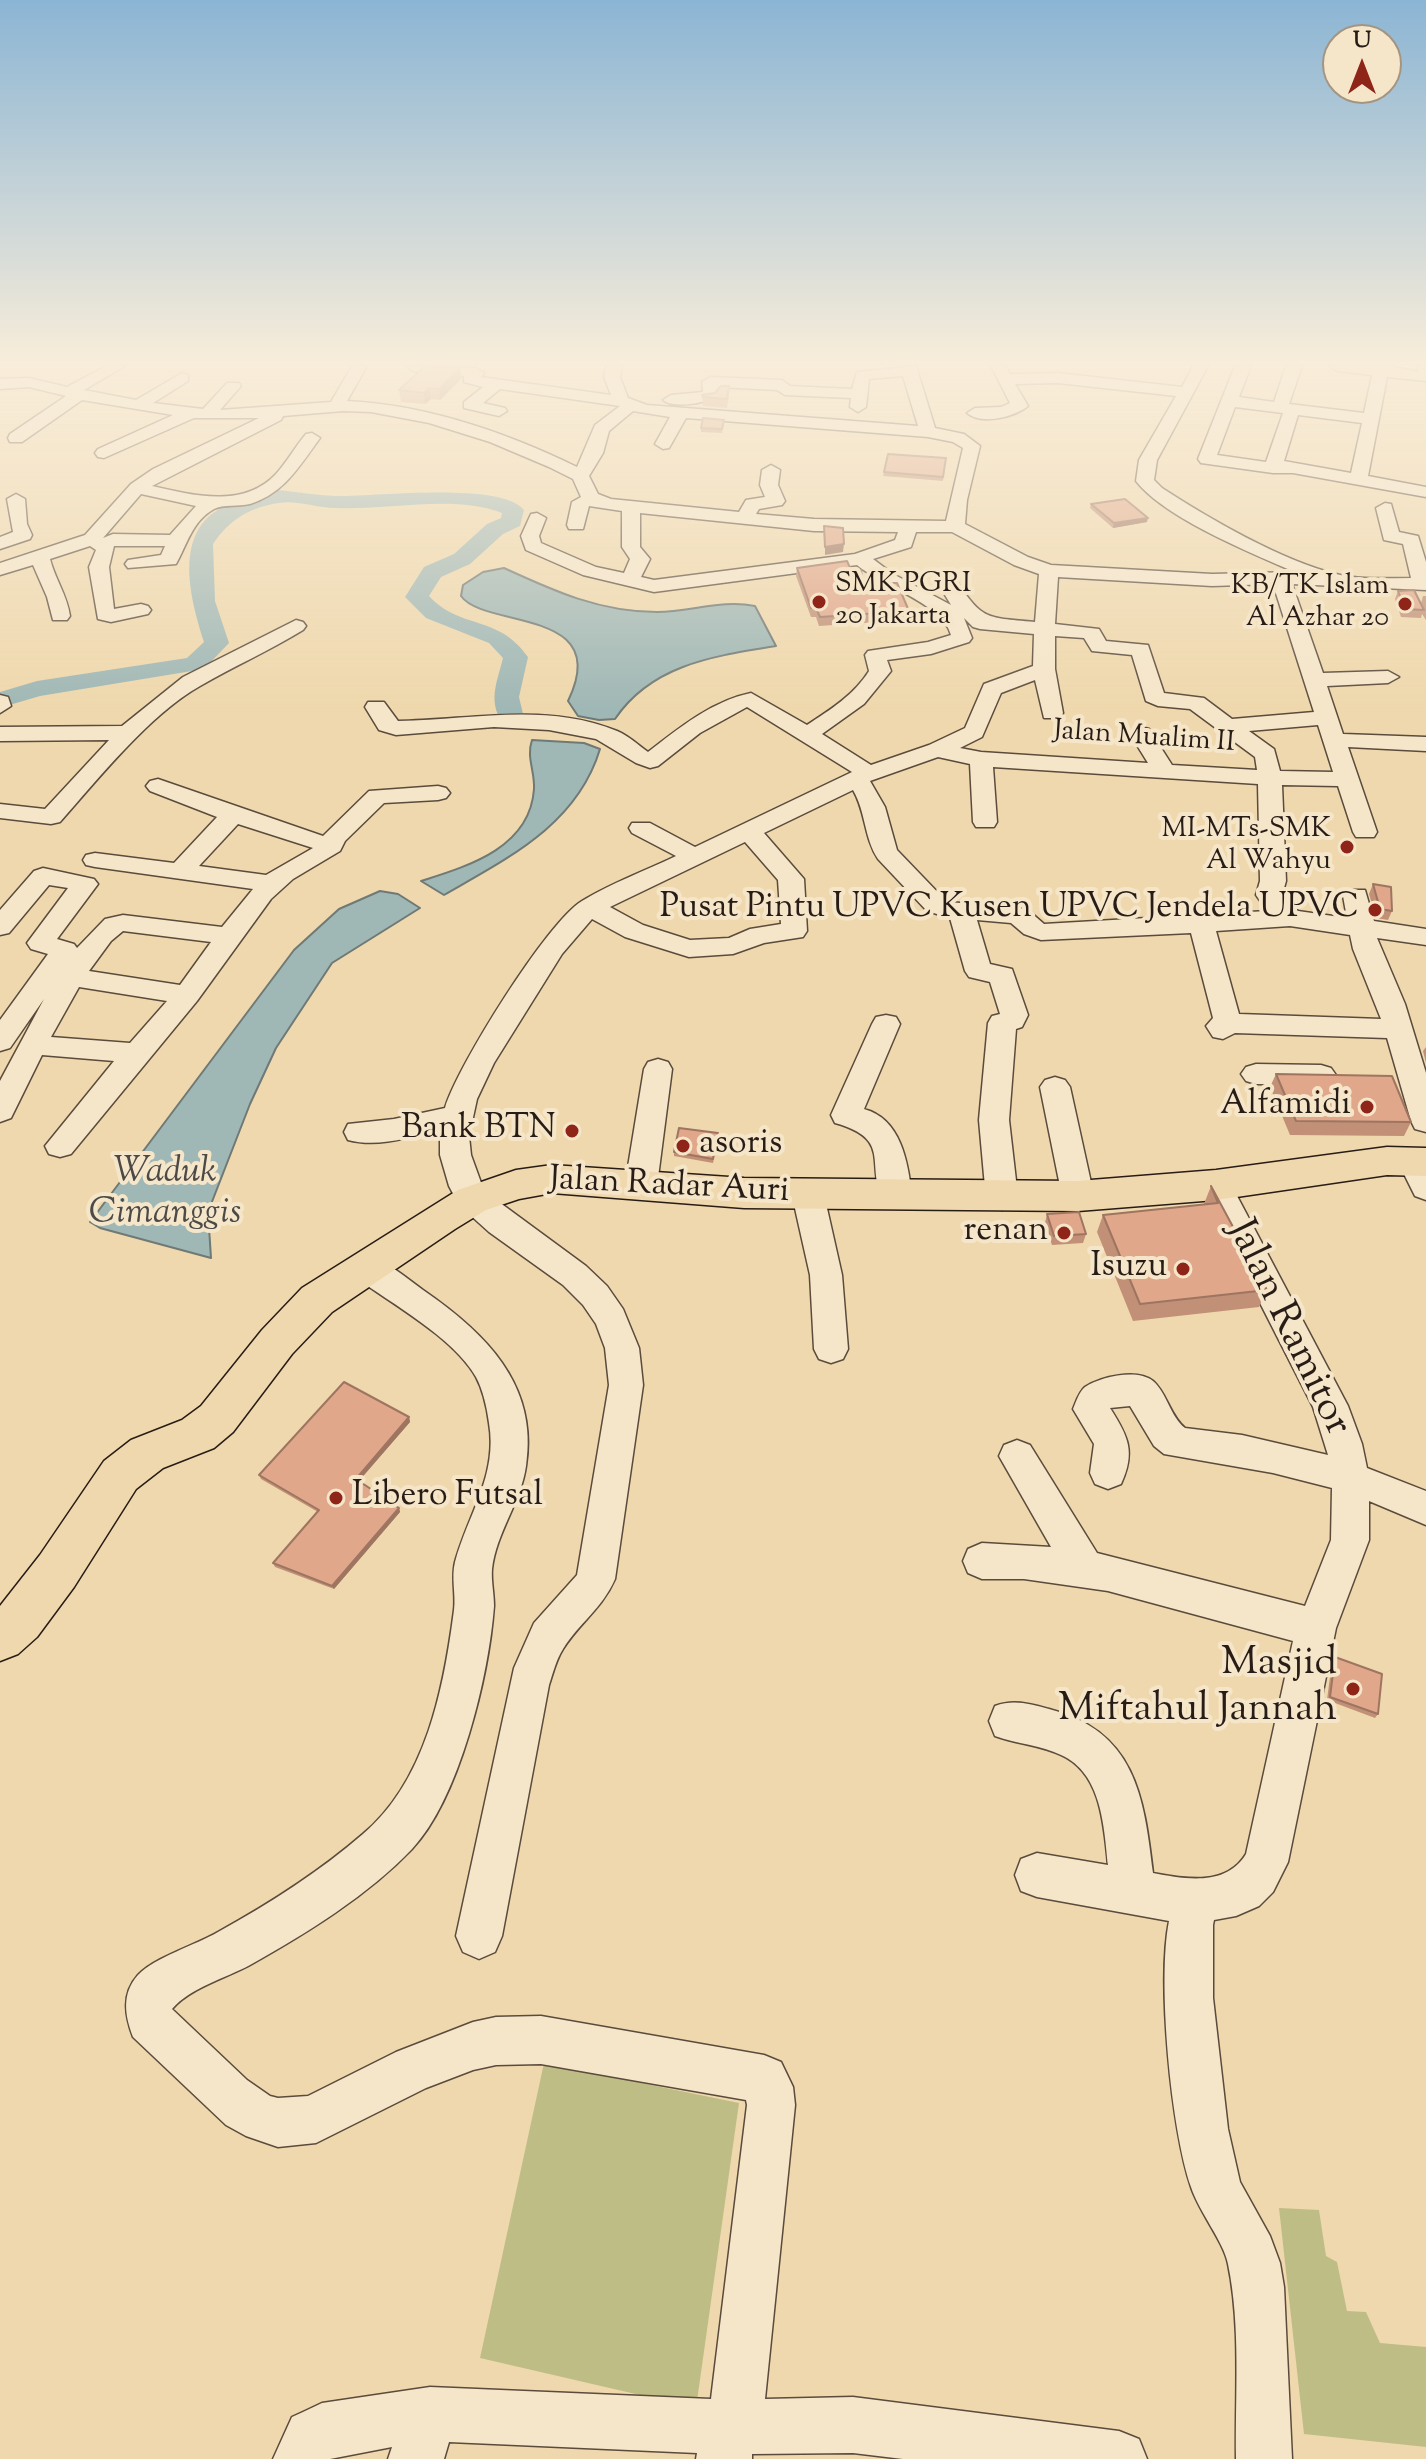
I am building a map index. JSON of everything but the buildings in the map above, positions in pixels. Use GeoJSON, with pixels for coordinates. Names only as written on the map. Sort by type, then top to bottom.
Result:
{"type":"FeatureCollection","features":[{"type":"Feature","properties":{"kind":"main road","name":"Jalan Radar Auri"},"geometry":{"type":"LineString","coordinates":[[0,1637],[20,1620],[57,1571],[120,1475],[147,1454],[198,1434],[217,1419],[277,1342],[317,1300],[472,1200],[516,1185],[552,1179],[688,1190],[1002,1198],[1078,1196],[1216,1185],[1324,1169],[1421,1170]]}},
{"type":"Feature","properties":{"kind":"street"},"geometry":{"type":"LineString","coordinates":[[102,540],[137,488],[147,481]]}},
{"type":"Feature","properties":{"kind":"street"},"geometry":{"type":"LineString","coordinates":[[137,488],[210,503],[233,502],[277,481]]}},
{"type":"Feature","properties":{"kind":"street"},"geometry":{"type":"LineString","coordinates":[[583,481],[593,500]]}},
{"type":"Feature","properties":{"kind":"street"},"geometry":{"type":"LineString","coordinates":[[744,520],[752,504],[776,501],[770,481]]}},
{"type":"Feature","properties":{"kind":"street"},"geometry":{"type":"LineString","coordinates":[[956,527],[954,510],[965,481]]}},
{"type":"Feature","properties":{"kind":"street"},"geometry":{"type":"LineString","coordinates":[[1145,481],[1158,497],[1190,515],[1326,577]]}},
{"type":"Feature","properties":{"kind":"street"},"geometry":{"type":"LineString","coordinates":[[1364,481],[1426,492]]}},
{"type":"Feature","properties":{"kind":"street"},"geometry":{"type":"LineString","coordinates":[[0,543],[23,535],[18,524],[16,499]]}},
{"type":"Feature","properties":{"kind":"street"},"geometry":{"type":"LineString","coordinates":[[576,525],[581,502],[593,500],[744,520],[908,528],[956,527],[1021,561],[1049,571],[1212,580],[1326,577],[1424,584],[1411,540],[1391,536],[1385,508]]}},
{"type":"Feature","properties":{"kind":"street"},"geometry":{"type":"LineString","coordinates":[[135,564],[169,560],[184,525],[210,503]]}},
{"type":"Feature","properties":{"kind":"street"},"geometry":{"type":"LineString","coordinates":[[629,582],[640,559],[631,547],[631,507]]}},
{"type":"Feature","properties":{"kind":"street"},"geometry":{"type":"LineString","coordinates":[[537,518],[530,536],[533,546],[590,571],[629,582],[667,586],[749,572],[871,567],[948,613],[963,635],[961,639],[948,644],[875,655],[878,674],[861,694],[837,715],[806,735]]}},
{"type":"Feature","properties":{"kind":"street"},"geometry":{"type":"LineString","coordinates":[[871,567],[867,554],[905,543],[908,528]]}},
{"type":"Feature","properties":{"kind":"street"},"geometry":{"type":"LineString","coordinates":[[102,540],[106,548],[99,567],[105,615],[141,610]]}},
{"type":"Feature","properties":{"kind":"street"},"geometry":{"type":"LineString","coordinates":[[3,565],[102,540],[175,541]]}},
{"type":"Feature","properties":{"kind":"street"},"geometry":{"type":"LineString","coordinates":[[40,554],[44,574],[57,597],[60,616]]}},
{"type":"Feature","properties":{"kind":"street"},"geometry":{"type":"LineString","coordinates":[[1049,571],[1044,669],[1052,713]]}},
{"type":"Feature","properties":{"kind":"street"},"geometry":{"type":"LineString","coordinates":[[946,580],[976,622],[1094,634],[1099,647],[1141,649],[1154,696],[1196,703],[1233,725],[1266,754],[1270,778],[1273,881],[1269,895],[1290,918]]}},
{"type":"Feature","properties":{"kind":"street"},"geometry":{"type":"LineString","coordinates":[[1281,580],[1365,832]]}},
{"type":"Feature","properties":{"kind":"street"},"geometry":{"type":"LineString","coordinates":[[0,811],[51,817],[128,733],[191,682],[252,653],[296,626]]}},
{"type":"Feature","properties":{"kind":"street"},"geometry":{"type":"LineString","coordinates":[[479,1936],[529,1685],[540,1648],[560,1619],[586,1599],[596,1579],[626,1375],[619,1338],[608,1312],[577,1276],[472,1200],[456,1163],[453,1140],[457,1116],[473,1071],[576,919],[590,907],[863,776],[937,750],[974,732],[992,689],[1044,669]]}},
{"type":"Feature","properties":{"kind":"street"},"geometry":{"type":"LineString","coordinates":[[1314,680],[1388,677]]}},
{"type":"Feature","properties":{"kind":"street"},"geometry":{"type":"LineString","coordinates":[[376,707],[387,725],[396,728],[494,720],[519,721],[610,736],[642,758],[657,758],[692,728],[745,700],[755,701],[863,776],[875,805],[886,854],[917,884],[932,905],[961,911],[1016,915],[1025,920],[1031,929],[1041,932],[1103,931],[1290,918],[1426,937]]}},
{"type":"Feature","properties":{"kind":"street"},"geometry":{"type":"LineString","coordinates":[[1233,725],[1329,718]]}},
{"type":"Feature","properties":{"kind":"street"},"geometry":{"type":"LineString","coordinates":[[0,734],[128,733]]}},
{"type":"Feature","properties":{"kind":"street"},"geometry":{"type":"LineString","coordinates":[[1141,734],[1164,771]]}},
{"type":"Feature","properties":{"kind":"street"},"geometry":{"type":"LineString","coordinates":[[1336,740],[1426,744]]}},
{"type":"Feature","properties":{"kind":"street","name":"Jalan Mualim II"},"geometry":{"type":"LineString","coordinates":[[937,750],[981,759],[1270,778],[1348,779]]}},
{"type":"Feature","properties":{"kind":"street"},"geometry":{"type":"LineString","coordinates":[[981,759],[985,822]]}},
{"type":"Feature","properties":{"kind":"street"},"geometry":{"type":"LineString","coordinates":[[158,786],[233,815],[331,846]]}},
{"type":"Feature","properties":{"kind":"street"},"geometry":{"type":"LineString","coordinates":[[60,1146],[187,995],[229,936],[277,880],[331,846],[334,838],[377,796],[438,793]]}},
{"type":"Feature","properties":{"kind":"street"},"geometry":{"type":"LineString","coordinates":[[176,868],[233,815]]}},
{"type":"Feature","properties":{"kind":"street"},"geometry":{"type":"LineString","coordinates":[[641,828],[672,842],[693,857]]}},
{"type":"Feature","properties":{"kind":"street"},"geometry":{"type":"LineString","coordinates":[[590,907],[634,931],[689,949],[733,946],[759,935],[794,931],[791,879],[749,831]]}},
{"type":"Feature","properties":{"kind":"street"},"geometry":{"type":"LineString","coordinates":[[95,860],[277,880]]}},
{"type":"Feature","properties":{"kind":"street"},"geometry":{"type":"LineString","coordinates":[[0,927],[43,876],[85,884],[40,943],[65,950],[0,1041]]}},
{"type":"Feature","properties":{"kind":"street"},"geometry":{"type":"LineString","coordinates":[[1356,896],[1360,927],[1398,1029],[1399,1077],[1426,1121]]}},
{"type":"Feature","properties":{"kind":"street"},"geometry":{"type":"LineString","coordinates":[[961,911],[979,971],[1002,975],[1014,1015],[1012,1020],[1002,1023],[994,1120],[1002,1198]]}},
{"type":"Feature","properties":{"kind":"street"},"geometry":{"type":"LineString","coordinates":[[0,1111],[18,1060],[102,933],[115,924],[126,922],[229,936]]}},
{"type":"Feature","properties":{"kind":"street"},"geometry":{"type":"LineString","coordinates":[[1201,923],[1225,1027],[1398,1029]]}},
{"type":"Feature","properties":{"kind":"street"},"geometry":{"type":"LineString","coordinates":[[72,977],[187,995]]}},
{"type":"Feature","properties":{"kind":"street"},"geometry":{"type":"LineString","coordinates":[[886,1024],[846,1115],[872,1123],[877,1128],[893,1160],[896,1196]]}},
{"type":"Feature","properties":{"kind":"street"},"geometry":{"type":"LineString","coordinates":[[18,1060],[137,1053]]}},
{"type":"Feature","properties":{"kind":"street"},"geometry":{"type":"LineString","coordinates":[[641,1185],[658,1069]]}},
{"type":"Feature","properties":{"kind":"street"},"geometry":{"type":"LineString","coordinates":[[1256,1074],[1345,1076]]}},
{"type":"Feature","properties":{"kind":"street"},"geometry":{"type":"LineString","coordinates":[[1055,1087],[1078,1196]]}},
{"type":"Feature","properties":{"kind":"street"},"geometry":{"type":"LineString","coordinates":[[359,1132],[394,1130],[457,1116]]}},
{"type":"Feature","properties":{"kind":"street","name":"Jalan Ramitor"},"geometry":{"type":"LineString","coordinates":[[1196,1903],[1243,1893],[1253,1884],[1266,1862],[1316,1628],[1350,1540],[1350,1477],[1344,1444],[1330,1406],[1216,1185]]}},
{"type":"Feature","properties":{"kind":"street"},"geometry":{"type":"LineString","coordinates":[[808,1195],[826,1275],[831,1349]]}},
{"type":"Feature","properties":{"kind":"street"},"geometry":{"type":"LineString","coordinates":[[367,1268],[467,1341],[493,1373],[504,1406],[510,1461],[473,1565],[474,1604],[469,1633],[437,1763],[421,1802],[396,1833],[338,1880],[298,1907],[236,1947],[155,1991],[148,2003],[150,2020],[245,2108],[270,2121],[287,2123],[302,2123],[316,2118],[413,2069],[473,2046],[496,2041],[541,2040],[764,2079],[769,2087],[771,2105],[731,2438]]}},
{"type":"Feature","properties":{"kind":"street"},"geometry":{"type":"LineString","coordinates":[[1108,1473],[1112,1442],[1091,1409],[1095,1399],[1111,1391],[1140,1391],[1167,1435],[1177,1443],[1278,1456],[1350,1477],[1426,1508]]}},
{"type":"Feature","properties":{"kind":"street"},"geometry":{"type":"LineString","coordinates":[[1017,1456],[1084,1567]]}},
{"type":"Feature","properties":{"kind":"street"},"geometry":{"type":"LineString","coordinates":[[982,1561],[1029,1559],[1084,1567],[1316,1628]]}},
{"type":"Feature","properties":{"kind":"street"},"geometry":{"type":"LineString","coordinates":[[1010,1721],[1063,1734],[1091,1750],[1107,1772],[1118,1800],[1133,1893]]}},
{"type":"Feature","properties":{"kind":"street"},"geometry":{"type":"LineString","coordinates":[[1037,1875],[1196,1903],[1190,1914],[1187,1952],[1198,2092],[1210,2168],[1217,2190],[1254,2262],[1264,2459]]}},
{"type":"Feature","properties":{"kind":"street"},"geometry":{"type":"LineString","coordinates":[[301,2459],[312,2437],[322,2431],[423,2436],[731,2438],[853,2425],[1119,2459]]}},
{"type":"Feature","properties":{"kind":"shaded area"},"geometry":{"type":"Polygon","coordinates":[[[544,2063],[739,2103],[696,2408],[480,2358],[544,2063]]]}},
{"type":"Feature","properties":{"kind":"shaded area"},"geometry":{"type":"Polygon","coordinates":[[[1279,2208],[1319,2210],[1326,2256],[1337,2262],[1347,2311],[1366,2312],[1380,2343],[1426,2347],[1426,2447],[1304,2434],[1279,2208]]]}},
{"type":"Feature","properties":{"kind":"water"},"geometry":{"type":"Polygon","coordinates":[[[504,568],[559,592],[616,608],[657,612],[730,604],[755,606],[776,646],[708,659],[666,674],[630,700],[615,719],[578,716],[568,701],[578,671],[574,650],[560,635],[474,606],[461,596],[463,585],[483,572],[504,568]]]}},
{"type":"Feature","properties":{"kind":"water"},"geometry":{"type":"Polygon","coordinates":[[[532,740],[584,743],[600,749],[575,799],[537,837],[444,895],[421,881],[458,869],[494,852],[521,826],[530,809],[534,789],[530,752],[532,740]]]}},
{"type":"Feature","properties":{"kind":"water","name":"Waduk Cimanggis"},"geometry":{"type":"Polygon","coordinates":[[[380,891],[398,894],[420,908],[332,963],[276,1048],[250,1104],[208,1212],[211,1258],[100,1228],[90,1222],[294,950],[339,909],[380,891]]]}},
{"type":"Feature","properties":{"kind":"waterway"},"geometry":{"type":"LineString","coordinates":[[6,698],[37,689],[195,664],[217,643],[203,601],[202,544],[227,513],[279,496],[334,502],[389,502],[433,497],[504,505],[513,510],[512,521],[495,529],[462,559],[432,572],[417,597],[434,613],[498,638],[516,657],[506,697],[510,714]]}},
{"type":"Feature","properties":{"kind":"place","name":"SMK PGRI 20 Jakarta"},"geometry":{"type":"Point","coordinates":[819,602]}},
{"type":"Feature","properties":{"kind":"place","name":"KB/TK Islam Al Azhar 20"},"geometry":{"type":"Point","coordinates":[1405,604]}},
{"type":"Feature","properties":{"kind":"place","name":"MI-MTs-SMK Al Wahyu"},"geometry":{"type":"Point","coordinates":[1347,847]}},
{"type":"Feature","properties":{"kind":"place","name":"Pusat Pintu UPVC Kusen UPVC Jendela UPVC"},"geometry":{"type":"Point","coordinates":[1375,910]}},
{"type":"Feature","properties":{"kind":"place","name":"Alfamidi"},"geometry":{"type":"Point","coordinates":[1367,1107]}},
{"type":"Feature","properties":{"kind":"place","name":"Bank BTN"},"geometry":{"type":"Point","coordinates":[572,1131]}},
{"type":"Feature","properties":{"kind":"place","name":"asoris"},"geometry":{"type":"Point","coordinates":[683,1146]}},
{"type":"Feature","properties":{"kind":"place","name":"renan"},"geometry":{"type":"Point","coordinates":[1064,1233]}},
{"type":"Feature","properties":{"kind":"place","name":"Isuzu"},"geometry":{"type":"Point","coordinates":[1183,1269]}},
{"type":"Feature","properties":{"kind":"place","name":"Libero Futsal"},"geometry":{"type":"Point","coordinates":[336,1498]}},
{"type":"Feature","properties":{"kind":"place","name":"Masjid Miftahul Jannah"},"geometry":{"type":"Point","coordinates":[1353,1689]}}]}
